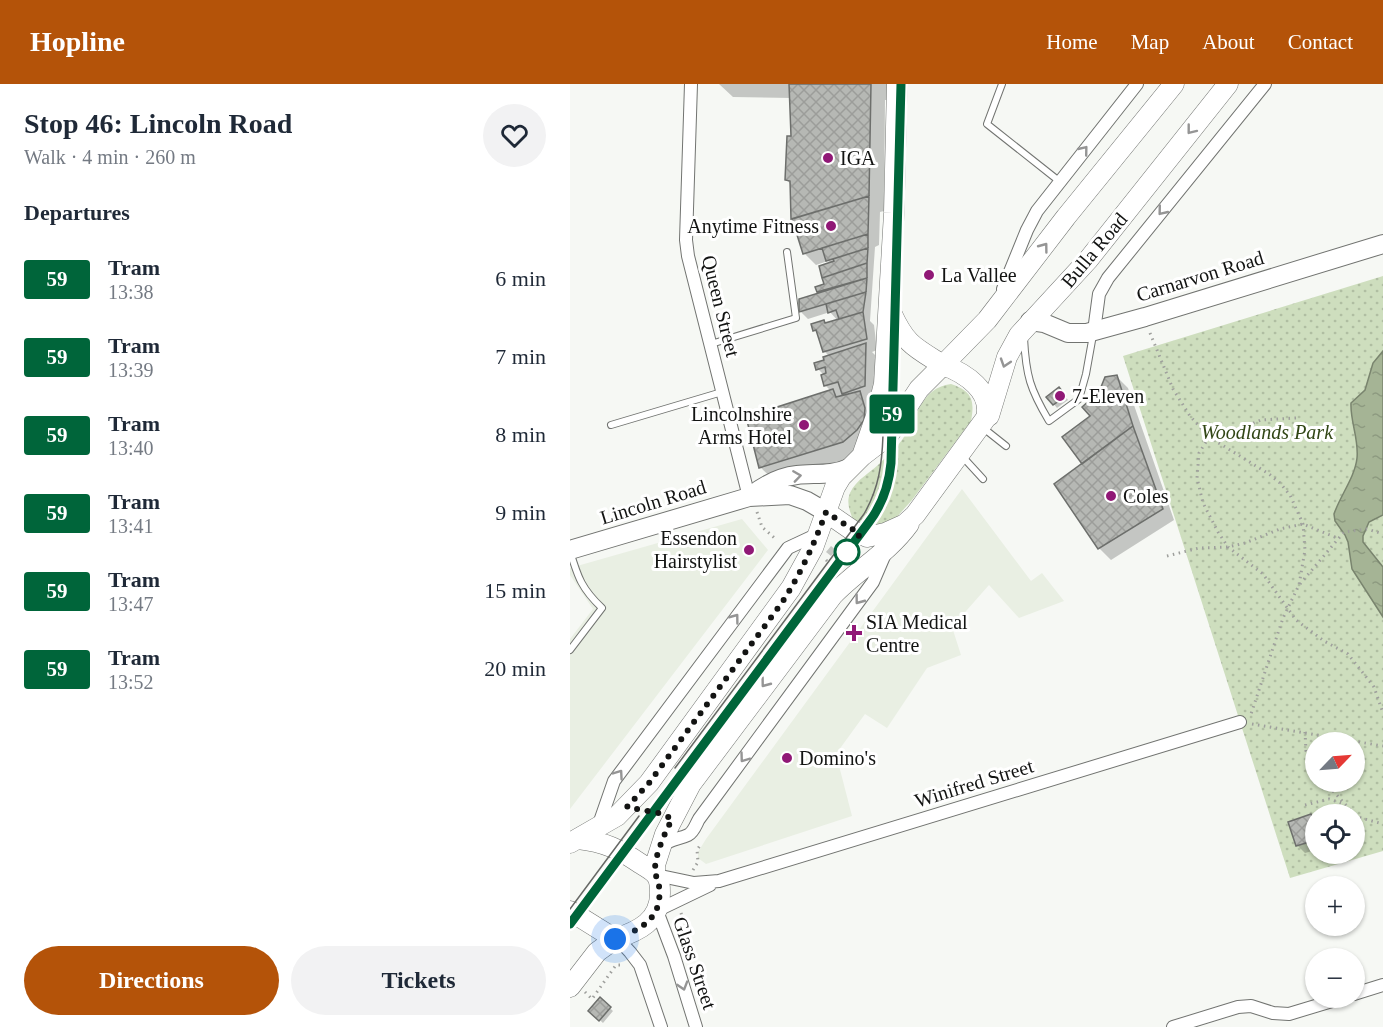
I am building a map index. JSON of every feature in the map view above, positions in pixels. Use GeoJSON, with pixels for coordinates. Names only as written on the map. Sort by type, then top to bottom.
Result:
{"type":"FeatureCollection","features":[{"type":"Feature","properties":{"kind":"main road"},"geometry":{"type":"LineString","coordinates":[[574,841],[627,807],[649,783],[781,604],[818,534],[835,487],[856,462],[883,390],[890,310],[897,84]]}},
{"type":"Feature","properties":{"kind":"main road","name":"Bulla Road"},"geometry":{"type":"LineString","coordinates":[[856,462],[888,436],[919,389],[995,310],[1073,208],[1174,84]]}},
{"type":"Feature","properties":{"kind":"main road","name":"Bulla Road"},"geometry":{"type":"LineString","coordinates":[[658,911],[660,893],[655,865],[672,819],[698,773],[814,618],[845,583],[897,541],[992,410],[1007,357],[1027,325],[1088,260],[1228,84]]}},
{"type":"Feature","properties":{"kind":"main road","name":"Carnarvon Road"},"geometry":{"type":"LineString","coordinates":[[1027,325],[1044,323],[1072,334],[1094,331],[1383,244]]}},
{"type":"Feature","properties":{"kind":"main road"},"geometry":{"type":"LineString","coordinates":[[890,310],[904,337],[916,348],[971,380],[983,394],[987,414],[981,427]]}},
{"type":"Feature","properties":{"kind":"main road","name":"Lincoln Road"},"geometry":{"type":"LineString","coordinates":[[570,550],[749,496],[785,477],[833,473],[856,462]]}},
{"type":"Feature","properties":{"kind":"main road","name":"Lincoln Road"},"geometry":{"type":"LineString","coordinates":[[749,496],[790,495],[807,501],[826,512]]}},
{"type":"Feature","properties":{"kind":"main road"},"geometry":{"type":"LineString","coordinates":[[826,512],[867,537],[890,531],[908,522],[915,515]]}},
{"type":"Feature","properties":{"kind":"main road"},"geometry":{"type":"LineString","coordinates":[[574,841],[598,842],[618,849],[655,874]]}},
{"type":"Feature","properties":{"kind":"main road"},"geometry":{"type":"LineString","coordinates":[[570,911],[616,939]]}},
{"type":"Feature","properties":{"kind":"main road"},"geometry":{"type":"LineString","coordinates":[[570,987],[597,952],[647,922],[658,911]]}},
{"type":"Feature","properties":{"kind":"street","name":"Queen Street"},"geometry":{"type":"LineString","coordinates":[[692,84],[686,240],[690,272],[749,496]]}},
{"type":"Feature","properties":{"kind":"street"},"geometry":{"type":"LineString","coordinates":[[995,310],[1037,211],[1137,84]]}},
{"type":"Feature","properties":{"kind":"street"},"geometry":{"type":"LineString","coordinates":[[1094,331],[1099,294],[1108,278],[1265,84]]}},
{"type":"Feature","properties":{"kind":"street"},"geometry":{"type":"LineString","coordinates":[[597,828],[614,781],[781,557],[788,548],[818,534]]}},
{"type":"Feature","properties":{"kind":"street"},"geometry":{"type":"LineString","coordinates":[[661,847],[669,840],[686,836],[692,832],[699,819],[875,579],[887,550]]}},
{"type":"Feature","properties":{"kind":"street","name":"Winifred Street"},"geometry":{"type":"LineString","coordinates":[[655,874],[694,883],[719,880],[1240,722]]}},
{"type":"Feature","properties":{"kind":"street","name":"Winifred Street"},"geometry":{"type":"LineString","coordinates":[[658,911],[719,880]]}},
{"type":"Feature","properties":{"kind":"street","name":"Glass Street"},"geometry":{"type":"LineString","coordinates":[[658,911],[696,1027]]}},
{"type":"Feature","properties":{"kind":"street"},"geometry":{"type":"LineString","coordinates":[[616,939],[630,951],[640,965],[661,1027]]}},
{"type":"Feature","properties":{"kind":"street"},"geometry":{"type":"LineString","coordinates":[[1365,991],[1383,985]]}},
{"type":"Feature","properties":{"kind":"street"},"geometry":{"type":"LineString","coordinates":[[1173,1027],[1238,1006],[1251,1006],[1273,1013],[1289,1014],[1309,1008]]}},
{"type":"Feature","properties":{"kind":"street"},"geometry":{"type":"LineString","coordinates":[[1289,1014],[1293,1027]]}},
{"type":"Feature","properties":{"kind":"lane"},"geometry":{"type":"LineString","coordinates":[[1002,84],[987,124],[1059,181]]}},
{"type":"Feature","properties":{"kind":"lane"},"geometry":{"type":"LineString","coordinates":[[710,344],[796,318],[787,252]]}},
{"type":"Feature","properties":{"kind":"lane"},"geometry":{"type":"LineString","coordinates":[[1027,325],[1025,352],[1031,389],[1049,421],[1079,399],[1094,331]]}},
{"type":"Feature","properties":{"kind":"lane"},"geometry":{"type":"LineString","coordinates":[[611,426],[722,392]]}},
{"type":"Feature","properties":{"kind":"lane"},"geometry":{"type":"LineString","coordinates":[[981,427],[1006,446]]}},
{"type":"Feature","properties":{"kind":"lane"},"geometry":{"type":"LineString","coordinates":[[960,455],[983,479]]}},
{"type":"Feature","properties":{"kind":"lane"},"geometry":{"type":"LineString","coordinates":[[570,550],[576,571],[586,592],[602,608],[570,650]]}},
{"type":"Feature","properties":{"kind":"path"},"geometry":{"type":"LineString","coordinates":[[1145,317],[1173,389],[1190,416],[1209,437],[1280,483],[1290,495],[1303,524],[1305,550],[1299,585],[1283,618],[1252,713],[1240,722]]}},
{"type":"Feature","properties":{"kind":"path"},"geometry":{"type":"LineString","coordinates":[[1296,418],[1262,420],[1232,432],[1209,437],[1199,453],[1197,478],[1203,502],[1228,547],[1263,574],[1296,620],[1317,636],[1348,654],[1374,687],[1383,713]]}},
{"type":"Feature","properties":{"kind":"path"},"geometry":{"type":"LineString","coordinates":[[1167,556],[1199,548],[1228,547],[1245,543],[1280,529],[1303,524],[1337,538]]}},
{"type":"Feature","properties":{"kind":"path"},"geometry":{"type":"LineString","coordinates":[[1299,585],[1344,532],[1358,529],[1383,534]]}},
{"type":"Feature","properties":{"kind":"path"},"geometry":{"type":"LineString","coordinates":[[1240,722],[1305,732]]}},
{"type":"Feature","properties":{"kind":"path"},"geometry":{"type":"LineString","coordinates":[[1365,743],[1383,746]]}},
{"type":"Feature","properties":{"kind":"path"},"geometry":{"type":"LineString","coordinates":[[1333,792],[1343,804]]}},
{"type":"Feature","properties":{"kind":"path"},"geometry":{"type":"LineString","coordinates":[[1312,804],[1329,799],[1343,804]]}},
{"type":"Feature","properties":{"kind":"path"},"geometry":{"type":"LineString","coordinates":[[627,807],[663,814],[672,819]]}},
{"type":"Feature","properties":{"kind":"path"},"geometry":{"type":"LineString","coordinates":[[1365,818],[1383,824]]}},
{"type":"Feature","properties":{"kind":"shaded area"},"geometry":{"type":"Polygon","coordinates":[[[962,489],[1031,581],[1042,573],[1064,601],[1019,618],[989,585],[952,627],[961,655],[927,668],[887,728],[865,714],[836,754],[852,816],[706,864],[698,858],[698,852],[706,839],[962,489]]]}},
{"type":"Feature","properties":{"kind":"shaded area"},"geometry":{"type":"Polygon","coordinates":[[[742,519],[768,550],[570,809],[570,639],[593,609],[570,575],[570,568],[742,519]]]}},
{"type":"Feature","properties":{"kind":"green space","name":"Woodlands Park"},"geometry":{"type":"Polygon","coordinates":[[[1383,276],[1383,851],[1365,856],[1365,804],[1305,804],[1305,864],[1338,864],[1290,878],[1123,356],[1383,276]]]}},
{"type":"Feature","properties":{"kind":"green space"},"geometry":{"type":"Polygon","coordinates":[[[951,384],[968,393],[973,407],[971,421],[895,519],[871,529],[853,520],[848,500],[853,488],[900,443],[920,406],[932,391],[951,384]]]}},
{"type":"Feature","properties":{"kind":"water"},"geometry":{"type":"Polygon","coordinates":[[[1383,351],[1383,515],[1369,522],[1363,542],[1383,567],[1383,617],[1352,569],[1348,542],[1335,521],[1334,514],[1356,465],[1357,444],[1351,403],[1365,390],[1373,363],[1383,351]]]}},
{"type":"Feature","properties":{"kind":"building","name":"IGA"},"geometry":{"type":"Polygon","coordinates":[[[789,84],[871,84],[869,196],[791,219],[790,181],[785,180],[787,136],[791,136],[789,84]]]}},
{"type":"Feature","properties":{"kind":"building","name":"Anytime Fitness"},"geometry":{"type":"Polygon","coordinates":[[[869,196],[868,234],[803,254],[792,219],[869,196]]]}},
{"type":"Feature","properties":{"kind":"building"},"geometry":{"type":"Polygon","coordinates":[[[868,234],[868,248],[826,261],[822,248],[868,234]]]}},
{"type":"Feature","properties":{"kind":"building"},"geometry":{"type":"Polygon","coordinates":[[[868,248],[867,263],[822,278],[819,266],[868,248]]]}},
{"type":"Feature","properties":{"kind":"building"},"geometry":{"type":"Polygon","coordinates":[[[867,263],[867,278],[817,292],[815,287],[824,284],[822,278],[867,263]]]}},
{"type":"Feature","properties":{"kind":"building"},"geometry":{"type":"Polygon","coordinates":[[[867,278],[866,292],[799,312],[799,299],[867,278]]]}},
{"type":"Feature","properties":{"kind":"building"},"geometry":{"type":"Polygon","coordinates":[[[866,292],[863,312],[839,319],[836,310],[828,313],[826,304],[866,292]]]}},
{"type":"Feature","properties":{"kind":"building"},"geometry":{"type":"Polygon","coordinates":[[[863,312],[867,339],[823,352],[816,330],[813,331],[811,324],[824,320],[825,323],[863,312]]]}},
{"type":"Feature","properties":{"kind":"building"},"geometry":{"type":"Polygon","coordinates":[[[866,343],[865,386],[842,394],[838,382],[824,386],[821,375],[826,373],[825,367],[816,370],[814,363],[824,360],[823,357],[866,343]]]}},
{"type":"Feature","properties":{"kind":"building"},"geometry":{"type":"Polygon","coordinates":[[[1117,375],[1133,426],[1082,464],[1062,437],[1090,416],[1082,407],[1099,392],[1105,377],[1117,375]]]}},
{"type":"Feature","properties":{"kind":"building"},"geometry":{"type":"Polygon","coordinates":[[[1059,387],[1066,396],[1053,405],[1046,397],[1059,387]]]}},
{"type":"Feature","properties":{"kind":"building","name":"Lincolnshire Arms Hotel"},"geometry":{"type":"Polygon","coordinates":[[[833,389],[836,397],[860,391],[865,408],[864,420],[857,430],[843,442],[759,468],[746,417],[833,389]]]}},
{"type":"Feature","properties":{"kind":"building","name":"Coles"},"geometry":{"type":"Polygon","coordinates":[[[1133,426],[1163,509],[1098,549],[1054,484],[1133,426]]]}},
{"type":"Feature","properties":{"kind":"building"},"geometry":{"type":"Polygon","coordinates":[[[1305,816],[1305,843],[1296,846],[1288,822],[1305,816]]]}},
{"type":"Feature","properties":{"kind":"building"},"geometry":{"type":"Polygon","coordinates":[[[600,997],[611,1007],[599,1021],[588,1011],[600,997]]]}},
{"type":"Feature","properties":{"kind":"tram line"},"geometry":{"type":"LineString","coordinates":[[570,924],[869,522],[884,494],[891,463],[901,84]]}},
{"type":"Feature","properties":{"kind":"tram line","name":"59"},"geometry":{"type":"LineString","coordinates":[[570,924],[869,522],[884,495],[890,477],[891,463],[901,84]]}},
{"type":"Feature","properties":{"kind":"tram line"},"geometry":{"type":"LineString","coordinates":[[675,768],[864,514],[879,476],[883,435]]}},
{"type":"Feature","properties":{"kind":"tram line"},"geometry":{"type":"LineString","coordinates":[[570,909],[639,816]]}},
{"type":"Feature","properties":{"kind":"place","name":"IGA"},"geometry":{"type":"Point","coordinates":[828,158]}},
{"type":"Feature","properties":{"kind":"place","name":"Anytime Fitness"},"geometry":{"type":"Point","coordinates":[831,226]}},
{"type":"Feature","properties":{"kind":"place","name":"La Vallee"},"geometry":{"type":"Point","coordinates":[929,275]}},
{"type":"Feature","properties":{"kind":"place","name":"7-Eleven"},"geometry":{"type":"Point","coordinates":[1060,396]}},
{"type":"Feature","properties":{"kind":"place","name":"Lincolnshire Arms Hotel"},"geometry":{"type":"Point","coordinates":[804,425]}},
{"type":"Feature","properties":{"kind":"place","name":"Coles"},"geometry":{"type":"Point","coordinates":[1111,496]}},
{"type":"Feature","properties":{"kind":"place","name":"Essendon Hairstylist"},"geometry":{"type":"Point","coordinates":[749,550]}},
{"type":"Feature","properties":{"kind":"place","name":"SIA Medical Centre"},"geometry":{"type":"Point","coordinates":[854,633]}},
{"type":"Feature","properties":{"kind":"place","name":"Domino's"},"geometry":{"type":"Point","coordinates":[787,758]}},
{"type":"Feature","properties":{"kind":"route"},"geometry":{"type":"LineString","coordinates":[[615,939],[647,922],[655,916],[658,910],[660,888],[655,874],[655,865],[672,819],[663,814],[627,807],[649,783],[781,604],[813,548],[826,512],[860,534],[847,552]]}}]}
